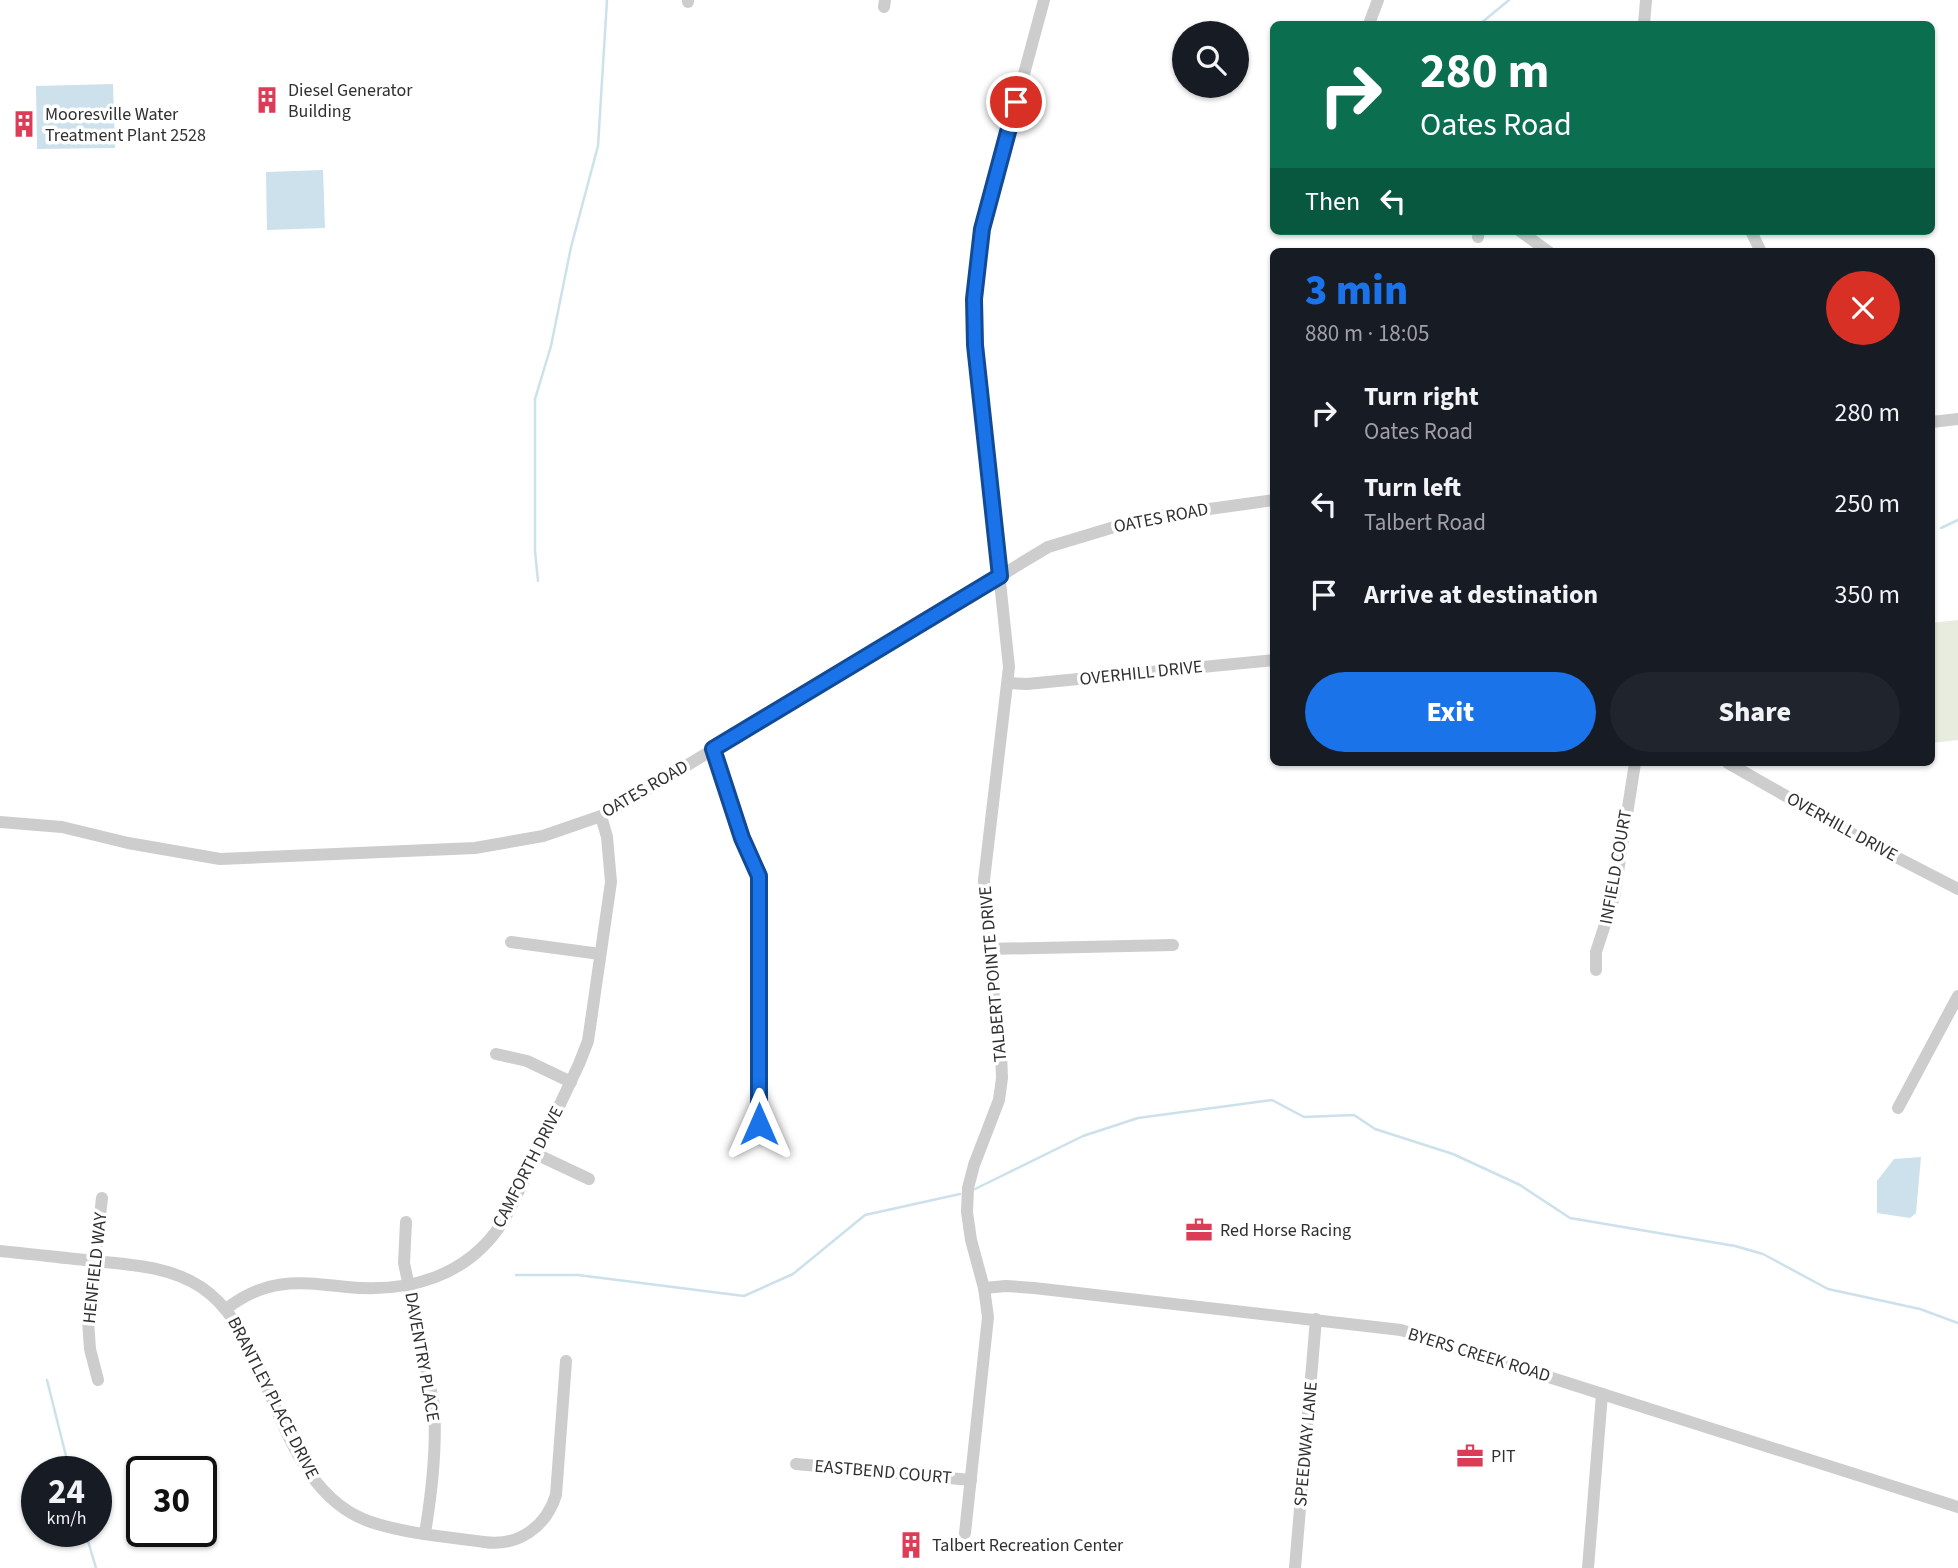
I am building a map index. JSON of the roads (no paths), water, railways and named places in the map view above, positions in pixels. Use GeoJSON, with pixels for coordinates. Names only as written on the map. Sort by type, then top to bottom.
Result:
{"type":"FeatureCollection","features":[{"type":"Feature","properties":{"kind":"street","name":"TALBERT POINTE DRIVE"},"geometry":{"type":"LineString","coordinates":[[965,1534],[988,1317],[984,1288],[971,1240],[967,1212],[968,1188],[999,1100],[1002,1077],[988,949],[984,880],[1008,683],[1007,643],[975,345],[974,299],[982,229],[1044,0]]}},
{"type":"Feature","properties":{"kind":"street"},"geometry":{"type":"LineString","coordinates":[[1370,21],[1378,0]]}},
{"type":"Feature","properties":{"kind":"street"},"geometry":{"type":"LineString","coordinates":[[1644,21],[1646,0]]}},
{"type":"Feature","properties":{"kind":"street"},"geometry":{"type":"LineString","coordinates":[[1526,235],[1543,248]]}},
{"type":"Feature","properties":{"kind":"street"},"geometry":{"type":"LineString","coordinates":[[1935,422],[1958,419]]}},
{"type":"Feature","properties":{"kind":"street","name":"OATES ROAD"},"geometry":{"type":"LineString","coordinates":[[0,822],[62,827],[128,843],[220,859],[475,848],[543,836],[601,816],[1048,547],[1132,521],[1270,501]]}},
{"type":"Feature","properties":{"kind":"street","name":"OVERHILL DRIVE"},"geometry":{"type":"LineString","coordinates":[[1008,683],[1027,684],[1270,660]]}},
{"type":"Feature","properties":{"kind":"street"},"geometry":{"type":"LineString","coordinates":[[713,749],[742,838],[759,876],[759,1124]]}},
{"type":"Feature","properties":{"kind":"street","name":"INFIELD COURT"},"geometry":{"type":"LineString","coordinates":[[1596,970],[1596,952],[1614,897],[1634,766]]}},
{"type":"Feature","properties":{"kind":"street","name":"OVERHILL DRIVE"},"geometry":{"type":"LineString","coordinates":[[1733,766],[1863,840],[1958,889]]}},
{"type":"Feature","properties":{"kind":"street","name":"CAMFORTH DRIVE"},"geometry":{"type":"LineString","coordinates":[[226,1309],[253,1291],[288,1282],[363,1289],[410,1286],[430,1280],[453,1270],[481,1248],[501,1224],[537,1154],[588,1041],[611,882],[608,847],[601,816]]}},
{"type":"Feature","properties":{"kind":"street"},"geometry":{"type":"LineString","coordinates":[[511,942],[600,954]]}},
{"type":"Feature","properties":{"kind":"street"},"geometry":{"type":"LineString","coordinates":[[988,949],[1173,945]]}},
{"type":"Feature","properties":{"kind":"street"},"geometry":{"type":"LineString","coordinates":[[1898,1108],[1958,996]]}},
{"type":"Feature","properties":{"kind":"street"},"geometry":{"type":"LineString","coordinates":[[496,1054],[527,1061],[571,1082]]}},
{"type":"Feature","properties":{"kind":"street"},"geometry":{"type":"LineString","coordinates":[[537,1154],[589,1179]]}},
{"type":"Feature","properties":{"kind":"street","name":"HENFIELD WAY"},"geometry":{"type":"LineString","coordinates":[[98,1380],[88,1336],[102,1198]]}},
{"type":"Feature","properties":{"kind":"street","name":"DAVENTRY PLACE"},"geometry":{"type":"LineString","coordinates":[[406,1222],[404,1263],[436,1422],[431,1494],[425,1533]]}},
{"type":"Feature","properties":{"kind":"street","name":"BRANTLEY PLACE DRIVE"},"geometry":{"type":"LineString","coordinates":[[0,1251],[154,1268],[183,1277],[202,1287],[226,1309],[240,1329],[300,1457],[316,1483],[348,1511],[372,1523],[498,1543],[524,1536],[545,1519],[554,1504],[558,1486],[566,1361]]}},
{"type":"Feature","properties":{"kind":"street","name":"BYERS CREEK ROAD"},"geometry":{"type":"LineString","coordinates":[[984,1288],[1034,1288],[1401,1330],[1958,1507]]}},
{"type":"Feature","properties":{"kind":"street","name":"SPEEDWAY LANE"},"geometry":{"type":"LineString","coordinates":[[1295,1568],[1317,1319]]}},
{"type":"Feature","properties":{"kind":"street"},"geometry":{"type":"LineString","coordinates":[[1588,1568],[1602,1394]]}},
{"type":"Feature","properties":{"kind":"street","name":"EASTBEND COURT"},"geometry":{"type":"LineString","coordinates":[[796,1464],[971,1480]]}},
{"type":"Feature","properties":{"kind":"water"},"geometry":{"type":"Polygon","coordinates":[[[113,84],[115,148],[37,149],[36,86],[113,84]]]}},
{"type":"Feature","properties":{"kind":"water"},"geometry":{"type":"Polygon","coordinates":[[[323,170],[325,228],[267,230],[266,172],[323,170]]]}},
{"type":"Feature","properties":{"kind":"water"},"geometry":{"type":"Polygon","coordinates":[[[1921,1157],[1916,1213],[1910,1218],[1877,1213],[1877,1181],[1894,1159],[1921,1157]]]}},
{"type":"Feature","properties":{"kind":"waterway"},"geometry":{"type":"LineString","coordinates":[[538,581],[535,551],[535,399],[551,346],[571,247],[598,146],[607,0]]}},
{"type":"Feature","properties":{"kind":"waterway"},"geometry":{"type":"LineString","coordinates":[[1484,21],[1509,0]]}},
{"type":"Feature","properties":{"kind":"waterway"},"geometry":{"type":"LineString","coordinates":[[1941,528],[1958,520]]}},
{"type":"Feature","properties":{"kind":"waterway"},"geometry":{"type":"LineString","coordinates":[[971,1191],[1083,1136],[1138,1118],[1272,1100],[1304,1117],[1354,1115],[1375,1129],[1453,1154],[1520,1185],[1570,1218],[1735,1246],[1763,1254],[1828,1289],[1920,1309],[1958,1323]]}},
{"type":"Feature","properties":{"kind":"waterway"},"geometry":{"type":"LineString","coordinates":[[516,1275],[578,1275],[744,1296],[793,1274],[865,1215],[960,1194]]}},
{"type":"Feature","properties":{"kind":"waterway"},"geometry":{"type":"LineString","coordinates":[[47,1380],[66,1456]]}},
{"type":"Feature","properties":{"kind":"waterway"},"geometry":{"type":"LineString","coordinates":[[90,1547],[96,1568]]}},
{"type":"Feature","properties":{"kind":"place","name":"Diesel Generator Building"},"geometry":{"type":"Point","coordinates":[267,100]}},
{"type":"Feature","properties":{"kind":"place","name":"Mooresville Water Treatment Plant 2528"},"geometry":{"type":"Point","coordinates":[24,124]}},
{"type":"Feature","properties":{"kind":"place","name":"Red Horse Racing"},"geometry":{"type":"Point","coordinates":[1199,1230]}},
{"type":"Feature","properties":{"kind":"place","name":"PIT"},"geometry":{"type":"Point","coordinates":[1470,1456]}},
{"type":"Feature","properties":{"kind":"place","name":"Talbert Recreation Center"},"geometry":{"type":"Point","coordinates":[911,1545]}}]}
